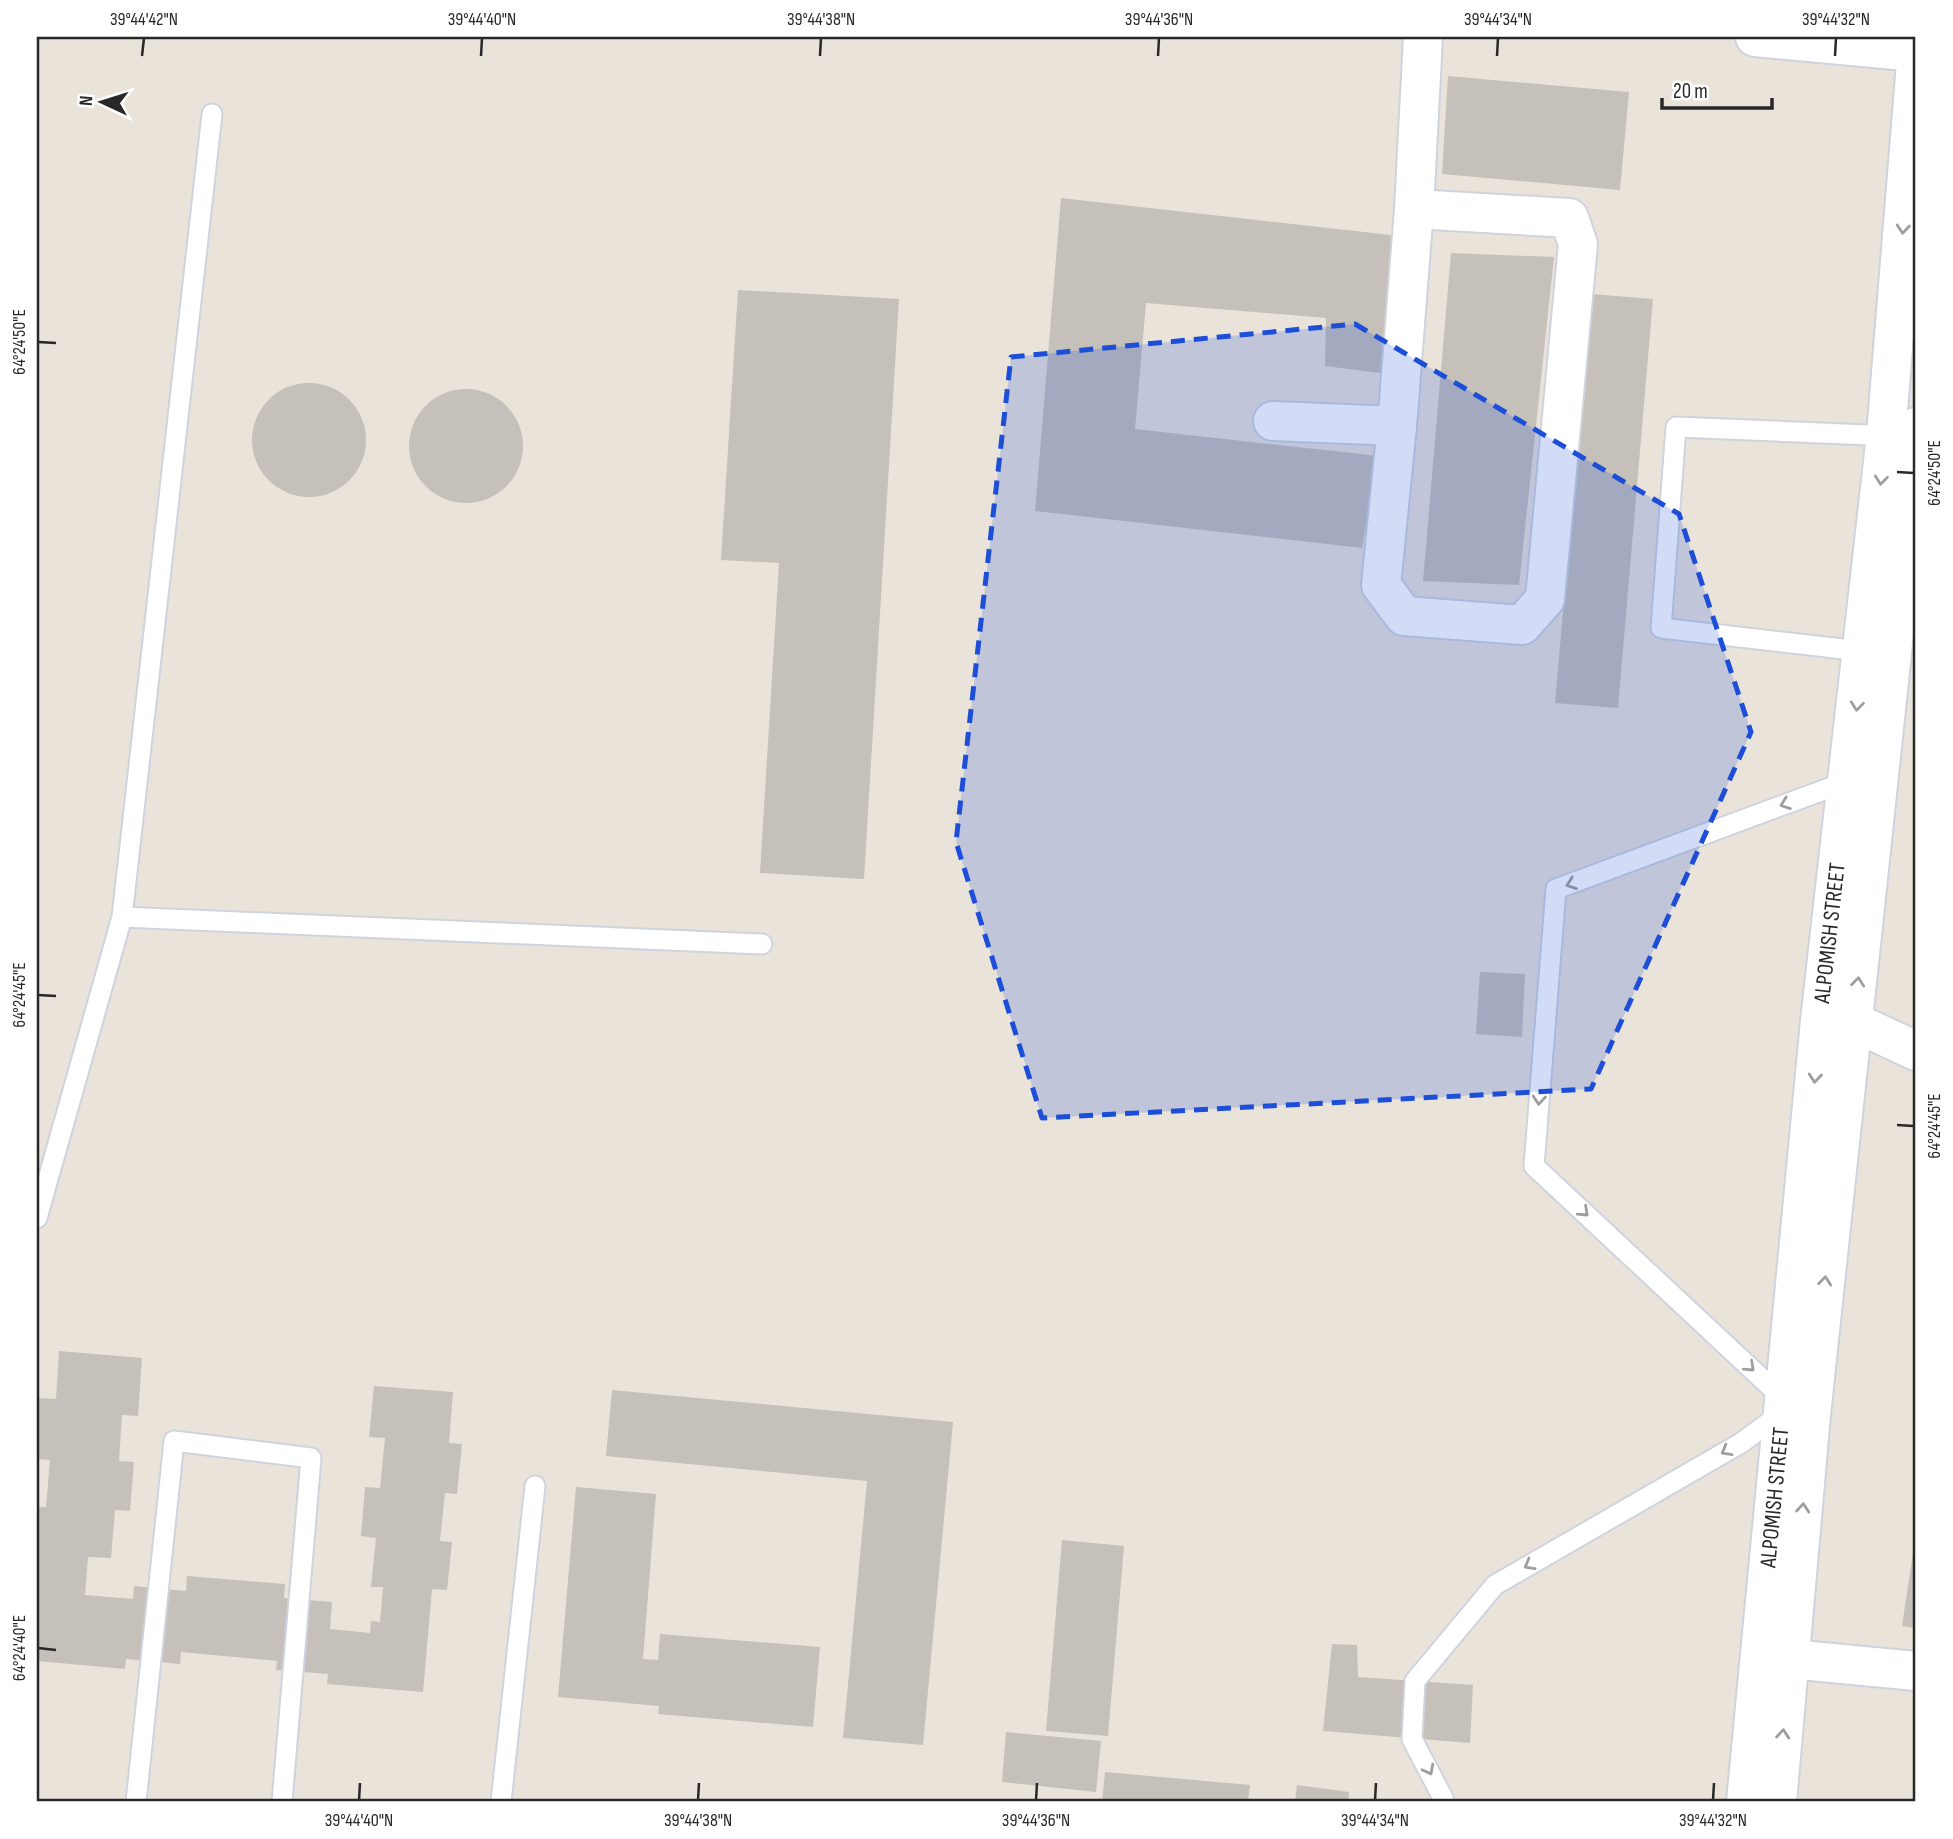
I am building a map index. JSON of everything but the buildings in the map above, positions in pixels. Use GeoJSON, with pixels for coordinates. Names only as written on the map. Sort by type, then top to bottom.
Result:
{"type":"FeatureCollection","features":[{"type":"Feature","properties":{"kind":"main road"},"geometry":{"type":"LineString","coordinates":[[1414,209],[1569,218],[1578,244],[1545,599],[1522,625],[1404,615],[1381,585],[1414,209],[1423,37]]}},
{"type":"Feature","properties":{"kind":"main road"},"geometry":{"type":"LineString","coordinates":[[1755,37],[1916,52]]}},
{"type":"Feature","properties":{"kind":"main road","name":"ALPOMISH STREET"},"geometry":{"type":"LineString","coordinates":[[1777,1802],[1776,1650],[1798,1405],[1877,653],[1906,434],[1916,63]]}},
{"type":"Feature","properties":{"kind":"main road"},"geometry":{"type":"LineString","coordinates":[[1273,421],[1397,426]]}},
{"type":"Feature","properties":{"kind":"main road"},"geometry":{"type":"LineString","coordinates":[[1837,1022],[1916,1051]]}},
{"type":"Feature","properties":{"kind":"main road"},"geometry":{"type":"LineString","coordinates":[[1776,1650],[1916,1671]]}},
{"type":"Feature","properties":{"kind":"main road","name":"ALPOMISH STREET"},"geometry":{"type":"LineString","coordinates":[[1746,1802],[1776,1650]]}},
{"type":"Feature","properties":{"kind":"lane"},"geometry":{"type":"LineString","coordinates":[[37,1218],[122,917],[212,114]]}},
{"type":"Feature","properties":{"kind":"lane"},"geometry":{"type":"LineString","coordinates":[[1877,653],[1661,628],[1676,427],[1906,434]]}},
{"type":"Feature","properties":{"kind":"lane"},"geometry":{"type":"LineString","coordinates":[[1444,1802],[1412,1739],[1415,1681],[1495,1585],[1741,1443],[1798,1405],[1774,1390],[1534,1166],[1556,889],[1864,778]]}},
{"type":"Feature","properties":{"kind":"lane"},"geometry":{"type":"LineString","coordinates":[[122,917],[762,944]]}},
{"type":"Feature","properties":{"kind":"lane"},"geometry":{"type":"LineString","coordinates":[[136,1802],[174,1441],[311,1458],[282,1802]]}},
{"type":"Feature","properties":{"kind":"lane"},"geometry":{"type":"LineString","coordinates":[[501,1802],[536,1486]]}},
{"type":"Feature","properties":{"kind":"highlighted area"},"geometry":{"type":"Polygon","coordinates":[[[1355,324],[1679,514],[1751,732],[1591,1089],[1042,1118],[956,842],[1011,357],[1355,324]]]}}]}
